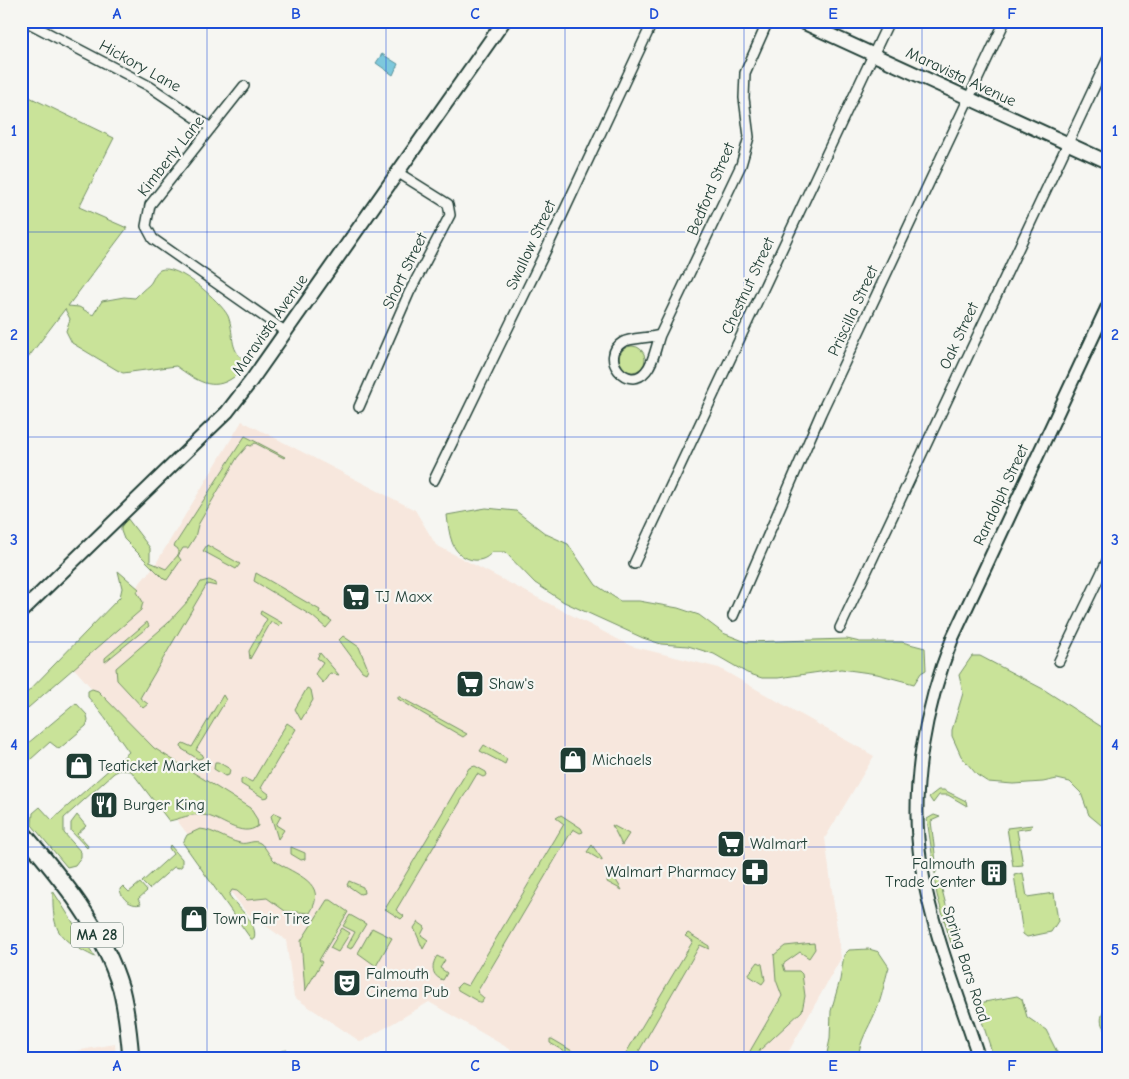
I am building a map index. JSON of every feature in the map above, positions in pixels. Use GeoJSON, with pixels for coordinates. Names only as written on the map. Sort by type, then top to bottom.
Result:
{"type":"FeatureCollection","features":[{"type":"Feature","properties":{"kind":"main road","name":"Maravista Avenue"},"geometry":{"type":"LineString","coordinates":[[21,612],[227,412],[286,332],[504,21]]}},
{"type":"Feature","properties":{"kind":"main road","name":"Maravista Avenue"},"geometry":{"type":"LineString","coordinates":[[800,21],[1108,162]]}},
{"type":"Feature","properties":{"kind":"main road","name":"MA 28"},"geometry":{"type":"LineString","coordinates":[[21,831],[73,894],[92,923],[121,992],[131,1058]]}},
{"type":"Feature","properties":{"kind":"street","name":"Hickory Lane"},"geometry":{"type":"LineString","coordinates":[[25,21],[149,86],[210,128]]}},
{"type":"Feature","properties":{"kind":"street","name":"Swallow Street"},"geometry":{"type":"LineString","coordinates":[[434,480],[546,250],[653,21]]}},
{"type":"Feature","properties":{"kind":"street","name":"Bedford Street"},"geometry":{"type":"LineString","coordinates":[[660,335],[630,340],[619,345],[613,356],[616,369],[632,378],[644,374],[651,364],[660,335],[741,165],[749,136],[744,98],[745,74],[768,21]]}},
{"type":"Feature","properties":{"kind":"street","name":"Chestnut Street"},"geometry":{"type":"LineString","coordinates":[[634,564],[889,21]]}},
{"type":"Feature","properties":{"kind":"street","name":"Priscilla Street"},"geometry":{"type":"LineString","coordinates":[[733,616],[821,414],[1006,21]]}},
{"type":"Feature","properties":{"kind":"street","name":"Oak Street"},"geometry":{"type":"LineString","coordinates":[[840,628],[1108,58]]}},
{"type":"Feature","properties":{"kind":"street","name":"Kimberly Lane"},"geometry":{"type":"LineString","coordinates":[[244,86],[150,206],[146,218],[149,233],[153,239],[286,332]]}},
{"type":"Feature","properties":{"kind":"street","name":"Short Street"},"geometry":{"type":"LineString","coordinates":[[360,408],[409,293],[450,215],[448,204],[397,172]]}},
{"type":"Feature","properties":{"kind":"street","name":"Randolph Street"},"geometry":{"type":"LineString","coordinates":[[931,701],[953,637],[1108,305]]}},
{"type":"Feature","properties":{"kind":"street"},"geometry":{"type":"LineString","coordinates":[[1059,662],[1108,559]]}},
{"type":"Feature","properties":{"kind":"street","name":"Spring Bars Road"},"geometry":{"type":"LineString","coordinates":[[931,701],[919,775],[918,814],[920,852],[935,925],[979,1058]]}},
{"type":"Feature","properties":{"kind":"shaded area"},"geometry":{"type":"Polygon","coordinates":[[[242,421],[415,510],[436,545],[631,646],[719,668],[874,756],[825,838],[841,958],[785,1058],[525,1058],[429,1002],[361,1042],[294,997],[286,940],[246,912],[176,819],[133,768],[141,744],[71,665],[155,565],[242,421]]]}},
{"type":"Feature","properties":{"kind":"shaded area"},"geometry":{"type":"Polygon","coordinates":[[[115,1044],[116,1058],[36,1058],[115,1044]]]}},
{"type":"Feature","properties":{"kind":"green space"},"geometry":{"type":"Polygon","coordinates":[[[21,93],[114,138],[79,207],[127,228],[68,306],[79,307],[93,315],[102,301],[124,297],[135,298],[149,285],[160,270],[168,269],[177,272],[208,293],[228,316],[234,346],[245,361],[243,368],[234,377],[218,384],[204,383],[176,366],[123,373],[72,343],[66,331],[70,319],[65,309],[21,367],[21,93]]]}},
{"type":"Feature","properties":{"kind":"green space"},"geometry":{"type":"Polygon","coordinates":[[[632,346],[641,350],[645,359],[641,368],[632,372],[623,368],[619,359],[623,350],[632,346]]]}},
{"type":"Feature","properties":{"kind":"green space"},"geometry":{"type":"Polygon","coordinates":[[[245,436],[285,457],[255,443],[251,446],[248,445],[237,458],[198,525],[195,537],[188,548],[183,548],[178,556],[181,560],[167,580],[164,579],[124,539],[121,527],[127,518],[150,548],[150,562],[166,569],[178,555],[178,549],[174,546],[245,436]]]}},
{"type":"Feature","properties":{"kind":"green space"},"geometry":{"type":"Polygon","coordinates":[[[486,508],[516,511],[546,534],[568,544],[596,585],[620,601],[639,601],[678,608],[699,615],[723,633],[746,642],[847,639],[860,642],[902,642],[925,648],[926,670],[921,673],[914,684],[877,674],[841,669],[778,678],[762,678],[747,673],[714,654],[688,646],[661,644],[643,638],[564,602],[535,583],[505,552],[492,552],[487,557],[476,560],[464,557],[459,553],[451,539],[447,515],[486,508]]]}},
{"type":"Feature","properties":{"kind":"green space"},"geometry":{"type":"Polygon","coordinates":[[[207,545],[240,564],[236,569],[203,551],[207,545]]]}},
{"type":"Feature","properties":{"kind":"green space"},"geometry":{"type":"Polygon","coordinates":[[[118,571],[139,589],[137,592],[143,602],[141,610],[21,714],[21,699],[120,597],[122,588],[118,571]]]}},
{"type":"Feature","properties":{"kind":"green space"},"geometry":{"type":"Polygon","coordinates":[[[256,573],[320,610],[319,613],[332,621],[326,628],[312,616],[254,581],[256,573]]]}},
{"type":"Feature","properties":{"kind":"green space"},"geometry":{"type":"Polygon","coordinates":[[[209,580],[216,583],[216,586],[207,584],[140,698],[148,704],[143,708],[117,680],[116,668],[167,624],[188,601],[201,582],[209,580]]]}},
{"type":"Feature","properties":{"kind":"green space"},"geometry":{"type":"Polygon","coordinates":[[[261,611],[282,623],[279,626],[271,622],[250,659],[249,651],[267,619],[260,614],[261,611]]]}},
{"type":"Feature","properties":{"kind":"green space"},"geometry":{"type":"Polygon","coordinates":[[[147,622],[149,626],[105,662],[105,658],[147,622]]]}},
{"type":"Feature","properties":{"kind":"green space"},"geometry":{"type":"Polygon","coordinates":[[[343,636],[359,647],[368,669],[366,673],[362,671],[339,640],[343,636]]]}},
{"type":"Feature","properties":{"kind":"green space"},"geometry":{"type":"Polygon","coordinates":[[[320,653],[339,675],[330,673],[323,683],[315,674],[323,662],[317,658],[320,653]]]}},
{"type":"Feature","properties":{"kind":"green space"},"geometry":{"type":"Polygon","coordinates":[[[972,656],[980,656],[1043,689],[1108,731],[1108,824],[1101,825],[1089,815],[1081,793],[1070,782],[1057,779],[1013,784],[988,782],[977,775],[961,756],[952,736],[952,730],[963,693],[959,675],[972,656]]]}},
{"type":"Feature","properties":{"kind":"green space"},"geometry":{"type":"Polygon","coordinates":[[[307,688],[311,690],[313,700],[301,720],[295,709],[307,688]]]}},
{"type":"Feature","properties":{"kind":"green space"},"geometry":{"type":"Polygon","coordinates":[[[92,689],[98,691],[154,748],[250,808],[257,819],[258,826],[245,830],[238,829],[203,815],[190,815],[169,821],[131,771],[120,770],[114,773],[64,818],[64,833],[81,852],[81,857],[75,865],[67,867],[32,825],[33,813],[40,807],[52,820],[129,752],[88,697],[88,691],[92,689]]]}},
{"type":"Feature","properties":{"kind":"green space"},"geometry":{"type":"Polygon","coordinates":[[[223,695],[226,700],[196,750],[203,755],[202,758],[198,759],[182,749],[181,745],[183,743],[192,747],[223,695]]]}},
{"type":"Feature","properties":{"kind":"green space"},"geometry":{"type":"Polygon","coordinates":[[[398,696],[467,734],[463,737],[398,699],[398,696]]]}},
{"type":"Feature","properties":{"kind":"green space"},"geometry":{"type":"Polygon","coordinates":[[[76,703],[87,715],[88,721],[86,726],[59,749],[50,742],[21,768],[21,749],[76,703]]]}},
{"type":"Feature","properties":{"kind":"green space"},"geometry":{"type":"Polygon","coordinates":[[[287,723],[296,729],[261,788],[269,794],[268,797],[264,798],[241,784],[241,780],[244,778],[252,782],[287,723]]]}},
{"type":"Feature","properties":{"kind":"green space"},"geometry":{"type":"Polygon","coordinates":[[[484,745],[507,759],[505,764],[480,751],[484,745]]]}},
{"type":"Feature","properties":{"kind":"green space"},"geometry":{"type":"Polygon","coordinates":[[[215,762],[230,769],[229,775],[225,776],[214,769],[215,762]]]}},
{"type":"Feature","properties":{"kind":"green space"},"geometry":{"type":"Polygon","coordinates":[[[475,766],[486,772],[487,775],[483,777],[477,774],[396,910],[404,916],[401,919],[385,909],[469,768],[475,766]]]}},
{"type":"Feature","properties":{"kind":"green space"},"geometry":{"type":"Polygon","coordinates":[[[938,790],[944,790],[966,801],[967,806],[948,795],[939,795],[933,803],[929,797],[938,790]]]}},
{"type":"Feature","properties":{"kind":"green space"},"geometry":{"type":"Polygon","coordinates":[[[274,813],[281,816],[276,825],[284,830],[278,839],[271,816],[274,813]]]}},
{"type":"Feature","properties":{"kind":"green space"},"geometry":{"type":"Polygon","coordinates":[[[77,815],[86,826],[77,834],[88,846],[87,848],[71,831],[71,823],[77,815]]]}},
{"type":"Feature","properties":{"kind":"green space"},"geometry":{"type":"Polygon","coordinates":[[[561,815],[581,828],[583,832],[580,833],[573,829],[477,992],[484,998],[482,1002],[479,1002],[458,990],[457,987],[461,983],[468,986],[564,824],[556,818],[561,815]]]}},
{"type":"Feature","properties":{"kind":"green space"},"geometry":{"type":"Polygon","coordinates":[[[934,815],[940,817],[931,821],[937,870],[935,874],[927,819],[934,815]]]}},
{"type":"Feature","properties":{"kind":"green space"},"geometry":{"type":"Polygon","coordinates":[[[612,825],[629,834],[622,845],[612,825]]]}},
{"type":"Feature","properties":{"kind":"green space"},"geometry":{"type":"Polygon","coordinates":[[[1032,825],[1031,828],[1017,830],[1023,865],[1013,866],[1007,828],[1032,825]]]}},
{"type":"Feature","properties":{"kind":"green space"},"geometry":{"type":"Polygon","coordinates":[[[200,829],[240,843],[260,843],[275,861],[300,875],[313,887],[315,902],[310,913],[285,911],[267,898],[247,900],[237,891],[232,890],[229,895],[253,927],[254,939],[251,939],[183,843],[187,835],[200,829]]]}},
{"type":"Feature","properties":{"kind":"green space"},"geometry":{"type":"Polygon","coordinates":[[[170,845],[182,859],[182,866],[179,868],[174,867],[149,889],[142,882],[173,854],[169,848],[170,845]]]}},
{"type":"Feature","properties":{"kind":"green space"},"geometry":{"type":"Polygon","coordinates":[[[592,845],[602,859],[602,861],[587,852],[592,845]]]}},
{"type":"Feature","properties":{"kind":"green space"},"geometry":{"type":"Polygon","coordinates":[[[291,847],[305,853],[305,859],[301,860],[291,854],[291,847]]]}},
{"type":"Feature","properties":{"kind":"green space"},"geometry":{"type":"Polygon","coordinates":[[[1023,873],[1027,897],[1054,893],[1058,921],[1051,932],[1027,937],[1023,934],[1014,875],[1023,873]]]}},
{"type":"Feature","properties":{"kind":"green space"},"geometry":{"type":"Polygon","coordinates":[[[608,876],[614,877],[622,890],[607,882],[608,876]]]}},
{"type":"Feature","properties":{"kind":"green space"},"geometry":{"type":"Polygon","coordinates":[[[934,876],[939,878],[956,944],[965,946],[962,949],[952,947],[937,895],[934,876]]]}},
{"type":"Feature","properties":{"kind":"green space"},"geometry":{"type":"Polygon","coordinates":[[[349,881],[363,887],[364,893],[360,894],[347,885],[349,881]]]}},
{"type":"Feature","properties":{"kind":"green space"},"geometry":{"type":"Polygon","coordinates":[[[140,883],[147,891],[138,899],[141,904],[131,903],[122,896],[120,889],[123,886],[129,892],[140,883]]]}},
{"type":"Feature","properties":{"kind":"green space"},"geometry":{"type":"Polygon","coordinates":[[[53,891],[95,957],[73,945],[60,933],[54,917],[53,891]]]}},
{"type":"Feature","properties":{"kind":"green space"},"geometry":{"type":"Polygon","coordinates":[[[327,900],[331,900],[348,912],[319,960],[322,962],[305,991],[301,941],[327,900]]]}},
{"type":"Feature","properties":{"kind":"green space"},"geometry":{"type":"Polygon","coordinates":[[[350,915],[366,924],[351,949],[347,947],[355,932],[343,926],[350,915]]]}},
{"type":"Feature","properties":{"kind":"green space"},"geometry":{"type":"Polygon","coordinates":[[[418,922],[425,927],[421,935],[428,940],[423,949],[414,928],[418,922]]]}},
{"type":"Feature","properties":{"kind":"green space"},"geometry":{"type":"Polygon","coordinates":[[[342,928],[350,933],[338,952],[330,948],[342,928]]]}},
{"type":"Feature","properties":{"kind":"green space"},"geometry":{"type":"Polygon","coordinates":[[[372,928],[392,938],[376,966],[358,953],[372,928]]]}},
{"type":"Feature","properties":{"kind":"green space"},"geometry":{"type":"Polygon","coordinates":[[[688,933],[709,946],[709,949],[700,945],[635,1058],[623,1058],[693,941],[685,936],[688,933]]]}},
{"type":"Feature","properties":{"kind":"green space"},"geometry":{"type":"Polygon","coordinates":[[[814,943],[815,949],[809,958],[800,952],[783,964],[785,971],[799,971],[802,974],[805,996],[802,1011],[760,1050],[755,1058],[746,1058],[782,996],[776,980],[774,955],[785,946],[814,943]]]}},
{"type":"Feature","properties":{"kind":"green space"},"geometry":{"type":"Polygon","coordinates":[[[869,949],[879,952],[889,967],[875,1013],[862,1040],[858,1058],[826,1058],[830,1039],[831,1011],[840,980],[844,955],[849,950],[869,949]]]}},
{"type":"Feature","properties":{"kind":"green space"},"geometry":{"type":"Polygon","coordinates":[[[437,956],[445,960],[440,968],[447,973],[443,980],[436,976],[433,970],[437,956]]]}},
{"type":"Feature","properties":{"kind":"green space"},"geometry":{"type":"Polygon","coordinates":[[[758,962],[762,964],[765,980],[762,984],[748,975],[758,962]]]}},
{"type":"Feature","properties":{"kind":"green space"},"geometry":{"type":"Polygon","coordinates":[[[1017,996],[1022,999],[1027,1017],[1046,1030],[1058,1054],[1057,1058],[994,1058],[977,1006],[979,1003],[1017,996]]]}},
{"type":"Feature","properties":{"kind":"green space"},"geometry":{"type":"Polygon","coordinates":[[[1108,1005],[1108,1033],[1101,1023],[1101,1019],[1108,1005]]]}},
{"type":"Feature","properties":{"kind":"green space"},"geometry":{"type":"Polygon","coordinates":[[[550,1039],[584,1058],[575,1058],[550,1043],[550,1039]]]}},
{"type":"Feature","properties":{"kind":"green space"},"geometry":{"type":"Polygon","coordinates":[[[287,1050],[299,1058],[279,1058],[281,1051],[287,1050]]]}},
{"type":"Feature","properties":{"kind":"water"},"geometry":{"type":"Polygon","coordinates":[[[382,54],[398,64],[393,75],[376,63],[382,54]]]}},
{"type":"Feature","properties":{"kind":"place","name":"TJ Maxx"},"geometry":{"type":"Point","coordinates":[356,597]}},
{"type":"Feature","properties":{"kind":"place","name":"Shaw's"},"geometry":{"type":"Point","coordinates":[470,684]}},
{"type":"Feature","properties":{"kind":"place","name":"Michaels"},"geometry":{"type":"Point","coordinates":[573,760]}},
{"type":"Feature","properties":{"kind":"place","name":"Teaticket Market"},"geometry":{"type":"Point","coordinates":[79,766]}},
{"type":"Feature","properties":{"kind":"place","name":"Burger King"},"geometry":{"type":"Point","coordinates":[104,805]}},
{"type":"Feature","properties":{"kind":"place","name":"Walmart"},"geometry":{"type":"Point","coordinates":[731,844]}},
{"type":"Feature","properties":{"kind":"place","name":"Walmart Pharmacy"},"geometry":{"type":"Point","coordinates":[755,872]}},
{"type":"Feature","properties":{"kind":"place","name":"Falmouth Trade Center"},"geometry":{"type":"Point","coordinates":[994,873]}},
{"type":"Feature","properties":{"kind":"place","name":"Town Fair Tire"},"geometry":{"type":"Point","coordinates":[194,919]}},
{"type":"Feature","properties":{"kind":"place","name":"Falmouth Cinema Pub"},"geometry":{"type":"Point","coordinates":[347,983]}}]}
